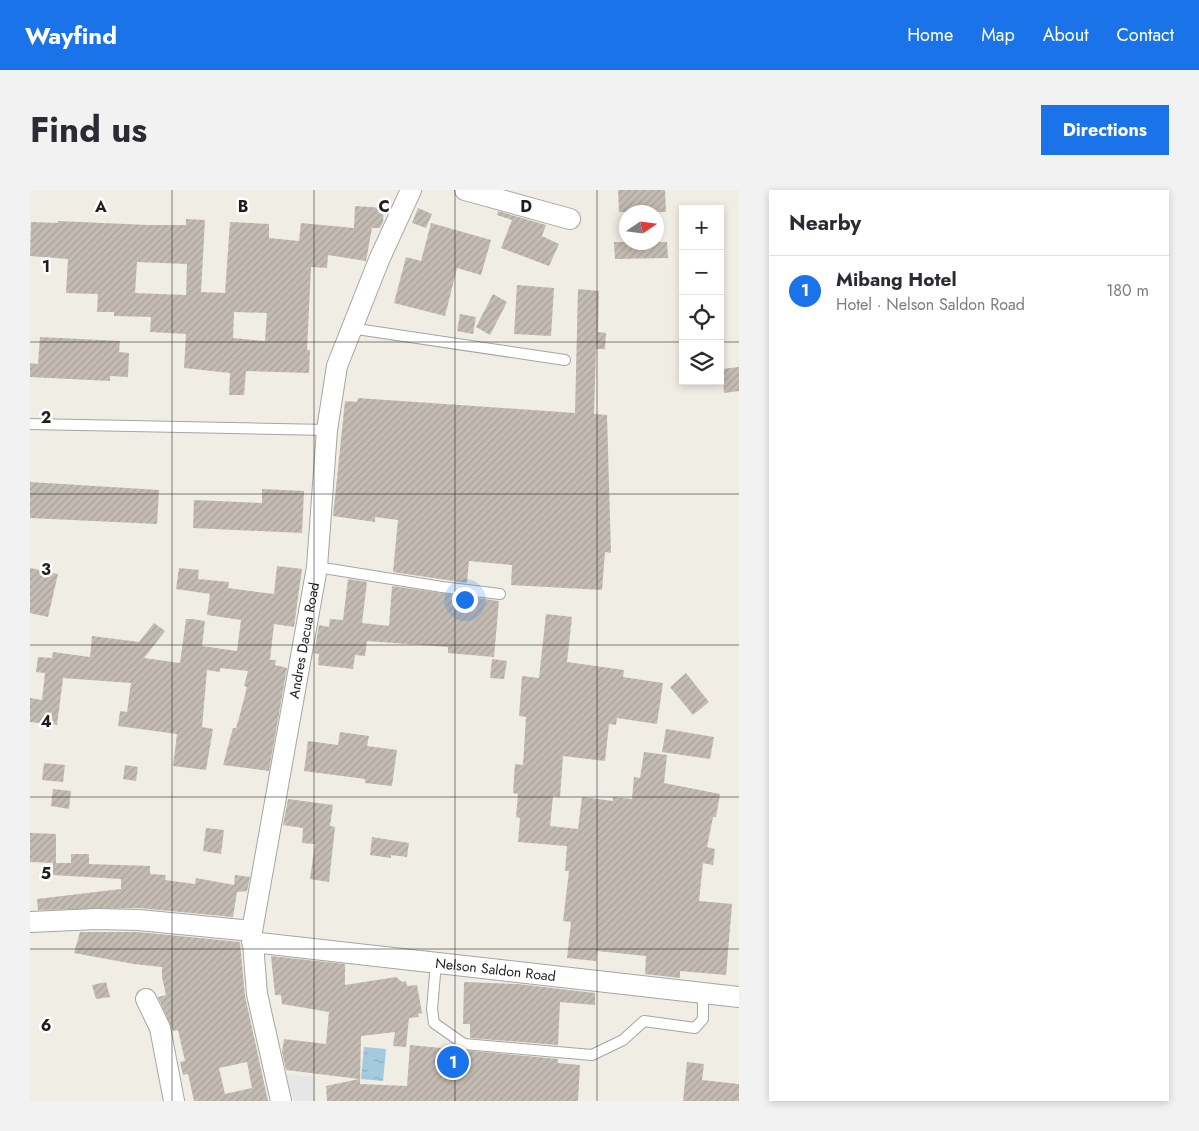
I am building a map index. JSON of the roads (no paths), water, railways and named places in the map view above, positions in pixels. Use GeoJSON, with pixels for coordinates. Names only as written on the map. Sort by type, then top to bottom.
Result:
{"type":"FeatureCollection","features":[{"type":"Feature","properties":{"kind":"street","name":"Andres Dacua Road"},"geometry":{"type":"LineString","coordinates":[[282,1101],[256,994],[252,937],[317,567],[326,430],[337,366],[350,328],[411,190]]}},
{"type":"Feature","properties":{"kind":"street"},"geometry":{"type":"LineString","coordinates":[[465,190],[570,219]]}},
{"type":"Feature","properties":{"kind":"street","name":"Nelson Saldon Road"},"geometry":{"type":"LineString","coordinates":[[30,922],[97,919],[130,920],[436,962],[739,996]]}},
{"type":"Feature","properties":{"kind":"street"},"geometry":{"type":"LineString","coordinates":[[146,999],[160,1028],[174,1101]]}},
{"type":"Feature","properties":{"kind":"lane"},"geometry":{"type":"LineString","coordinates":[[350,328],[564,360]]}},
{"type":"Feature","properties":{"kind":"lane"},"geometry":{"type":"LineString","coordinates":[[30,424],[326,430]]}},
{"type":"Feature","properties":{"kind":"lane"},"geometry":{"type":"LineString","coordinates":[[317,567],[442,587],[500,594]]}},
{"type":"Feature","properties":{"kind":"lane"},"geometry":{"type":"LineString","coordinates":[[436,962],[432,1009],[434,1023],[464,1044],[497,1048],[592,1056],[623,1040],[644,1021],[695,1028],[703,1019],[703,993]]}},
{"type":"Feature","properties":{"kind":"water"},"geometry":{"type":"Polygon","coordinates":[[[364,1047],[386,1049],[383,1081],[361,1079],[364,1047]]]}},
{"type":"Feature","properties":{"kind":"place","name":"Mibang Hotel"},"geometry":{"type":"Point","coordinates":[453,1062]}}]}
